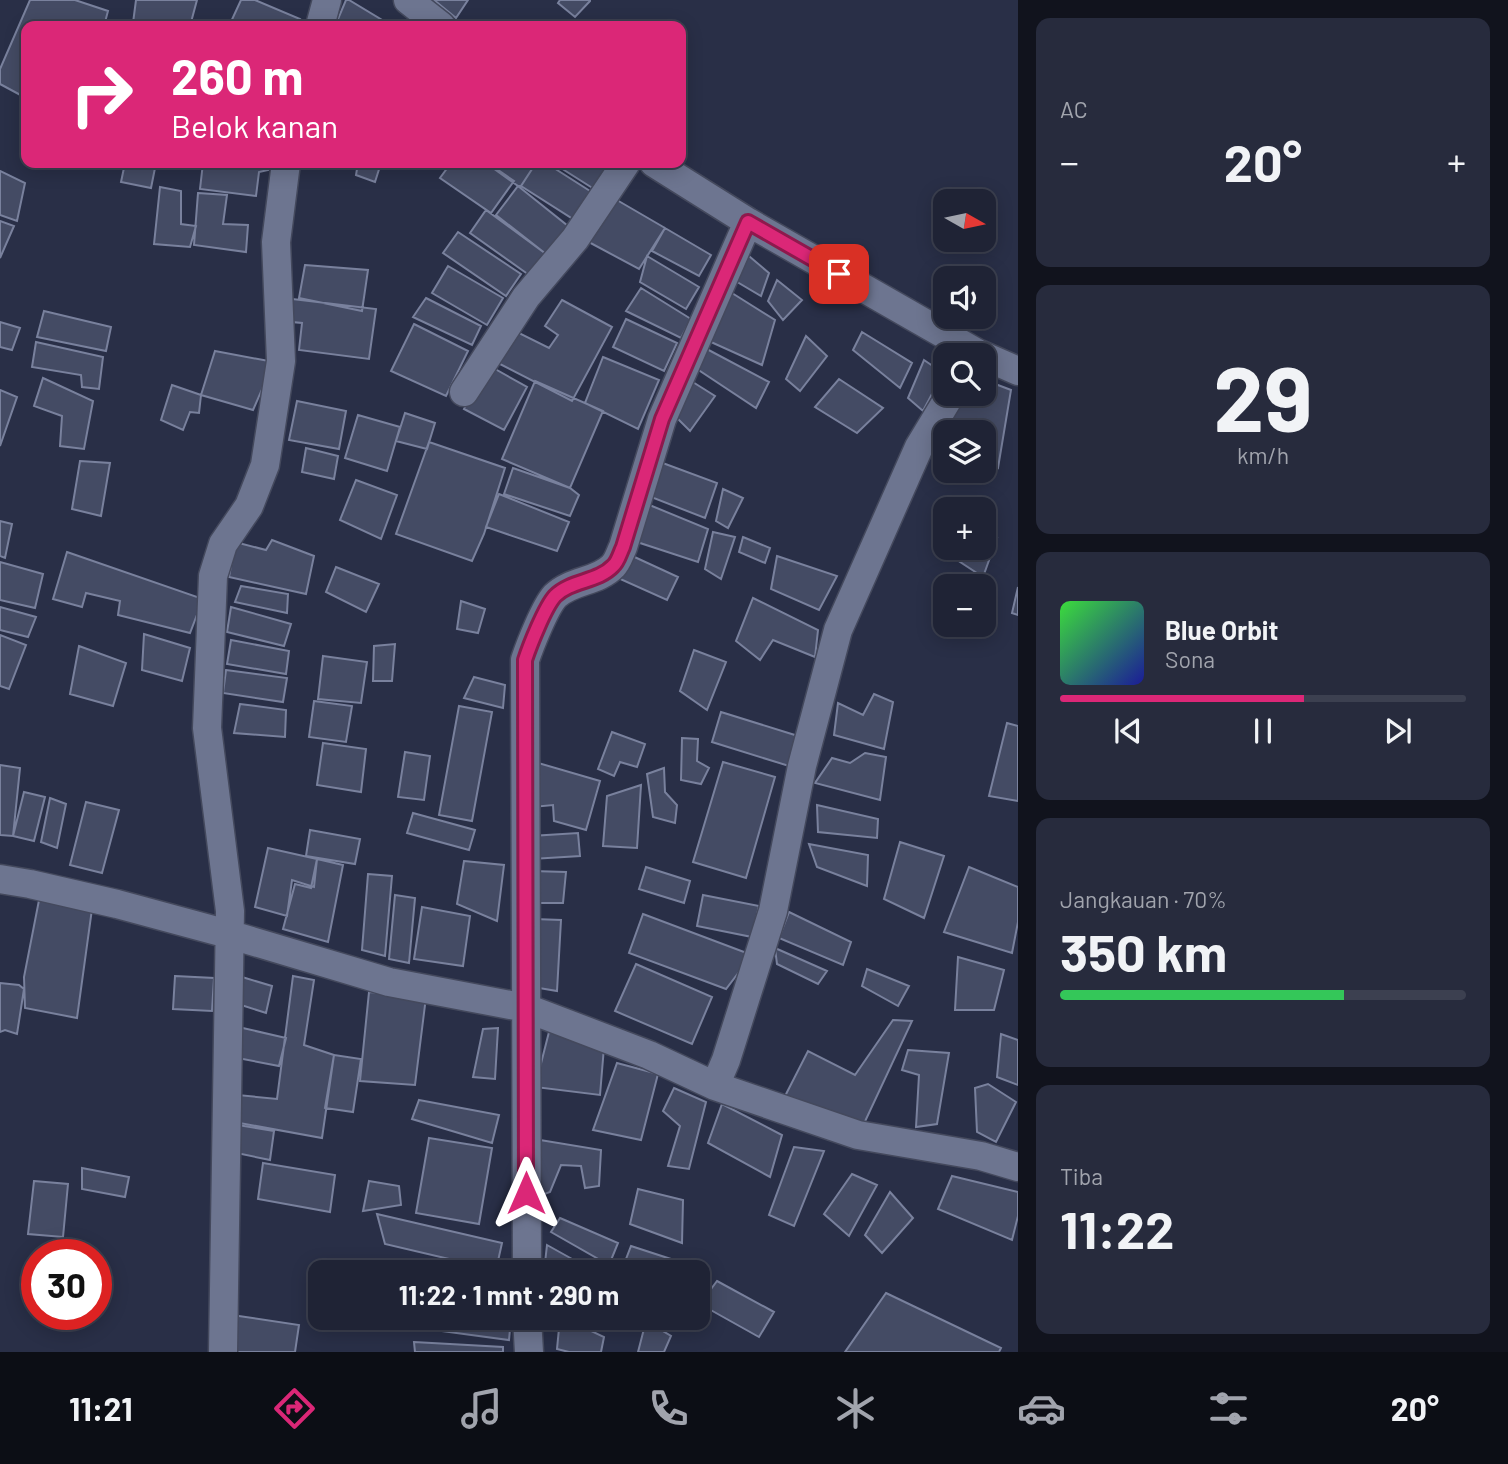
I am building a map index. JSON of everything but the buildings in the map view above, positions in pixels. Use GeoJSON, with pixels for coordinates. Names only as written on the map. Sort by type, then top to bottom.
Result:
{"type":"FeatureCollection","features":[{"type":"Feature","properties":{"kind":"street"},"geometry":{"type":"LineString","coordinates":[[321,21],[327,0]]}},
{"type":"Feature","properties":{"kind":"street"},"geometry":{"type":"LineString","coordinates":[[408,0],[435,21]]}},
{"type":"Feature","properties":{"kind":"street"},"geometry":{"type":"LineString","coordinates":[[223,1352],[228,912],[207,728],[212,576],[223,544],[249,506],[265,465],[281,361],[276,242],[285,168]]}},
{"type":"Feature","properties":{"kind":"street"},"geometry":{"type":"LineString","coordinates":[[464,393],[526,297],[575,239],[623,168]]}},
{"type":"Feature","properties":{"kind":"street"},"geometry":{"type":"LineString","coordinates":[[662,168],[748,222],[957,343]]}},
{"type":"Feature","properties":{"kind":"street"},"geometry":{"type":"LineString","coordinates":[[527,1260],[525,660],[543,615],[555,596],[615,565],[662,419],[748,222]]}},
{"type":"Feature","properties":{"kind":"street"},"geometry":{"type":"LineString","coordinates":[[996,362],[1018,370]]}},
{"type":"Feature","properties":{"kind":"street"},"geometry":{"type":"LineString","coordinates":[[720,1074],[772,911],[802,766],[838,630],[919,447],[944,406]]}},
{"type":"Feature","properties":{"kind":"street"},"geometry":{"type":"LineString","coordinates":[[0,879],[117,904],[228,912],[389,982],[526,993],[649,1055],[720,1074],[858,1135],[981,1156],[1018,1167]]}},
{"type":"Feature","properties":{"kind":"street"},"geometry":{"type":"LineString","coordinates":[[528,1330],[529,1352]]}},
{"type":"Feature","properties":{"kind":"route"},"geometry":{"type":"LineString","coordinates":[[526,1193],[525,660],[530,645],[555,596],[615,565],[662,419],[748,222],[839,274]]}}]}
